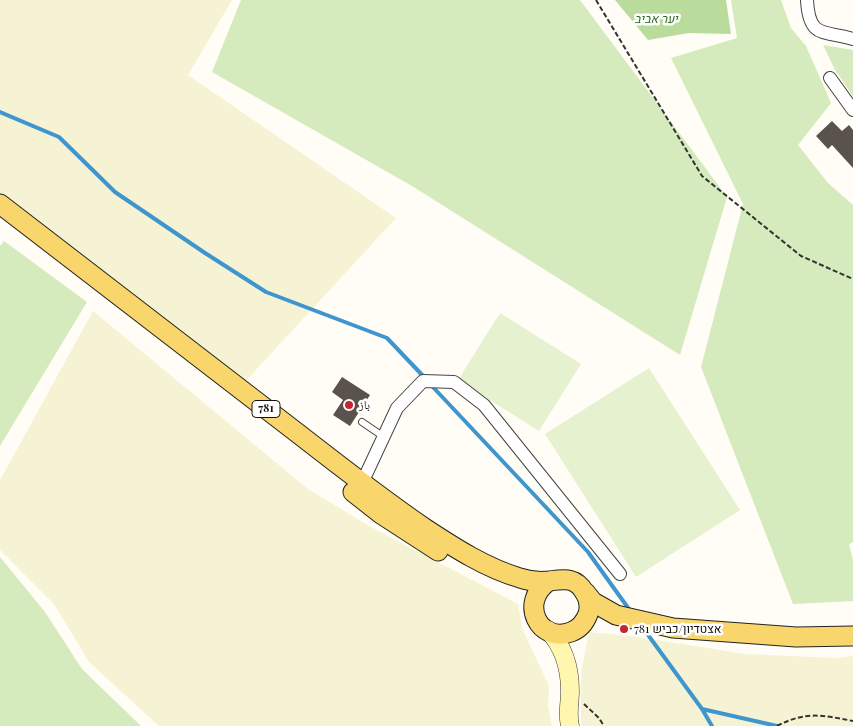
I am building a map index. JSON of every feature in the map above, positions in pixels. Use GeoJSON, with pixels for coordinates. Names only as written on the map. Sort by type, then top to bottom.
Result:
{"type":"FeatureCollection","features":[{"type":"Feature","properties":{"kind":"main road","name":"781"},"geometry":{"type":"LineString","coordinates":[[0,204],[364,492],[416,538],[459,563],[516,590],[524,596],[534,613]]}},
{"type":"Feature","properties":{"kind":"main road","name":"781"},"geometry":{"type":"LineString","coordinates":[[0,220],[364,492],[479,561],[516,577],[530,581],[549,581]]}},
{"type":"Feature","properties":{"kind":"main road"},"geometry":{"type":"LineString","coordinates":[[622,617],[604,618],[563,634],[553,633],[538,622],[534,613],[533,603],[536,594],[542,586],[549,581],[559,578],[576,582],[593,602],[622,617],[673,628],[796,637],[853,636]]}},
{"type":"Feature","properties":{"kind":"main road"},"geometry":{"type":"LineString","coordinates":[[568,667],[572,638],[588,613],[589,604],[585,592]]}},
{"type":"Feature","properties":{"kind":"main road"},"geometry":{"type":"LineString","coordinates":[[548,630],[564,652],[568,667],[570,690],[568,712],[570,726]]}},
{"type":"Feature","properties":{"kind":"street"},"geometry":{"type":"LineString","coordinates":[[807,0],[813,25],[819,31],[831,36],[853,39]]}},
{"type":"Feature","properties":{"kind":"street"},"geometry":{"type":"LineString","coordinates":[[831,36],[853,30]]}},
{"type":"Feature","properties":{"kind":"street"},"geometry":{"type":"LineString","coordinates":[[830,78],[853,110]]}},
{"type":"Feature","properties":{"kind":"street"},"geometry":{"type":"LineString","coordinates":[[364,492],[397,408],[423,381],[454,382],[484,405],[620,574]]}},
{"type":"Feature","properties":{"kind":"lane"},"geometry":{"type":"LineString","coordinates":[[362,422],[384,437]]}},
{"type":"Feature","properties":{"kind":"path"},"geometry":{"type":"LineString","coordinates":[[596,0],[702,176],[802,256],[853,279]]}},
{"type":"Feature","properties":{"kind":"path"},"geometry":{"type":"LineString","coordinates":[[570,690],[599,718],[604,726]]}},
{"type":"Feature","properties":{"kind":"path"},"geometry":{"type":"LineString","coordinates":[[777,726],[787,721],[807,716],[823,715],[853,722]]}},
{"type":"Feature","properties":{"kind":"shaded area"},"geometry":{"type":"Polygon","coordinates":[[[0,0],[232,0],[188,75],[396,218],[243,384],[0,194],[0,0]]]}},
{"type":"Feature","properties":{"kind":"shaded area"},"geometry":{"type":"Polygon","coordinates":[[[93,311],[308,489],[369,526],[518,604],[522,628],[549,686],[548,705],[552,726],[159,726],[89,662],[54,604],[0,550],[0,480],[93,311]]]}},
{"type":"Feature","properties":{"kind":"shaded area"},"geometry":{"type":"Polygon","coordinates":[[[589,632],[631,636],[746,654],[837,658],[853,656],[853,726],[582,726],[581,673],[589,632]]]}},
{"type":"Feature","properties":{"kind":"green space"},"geometry":{"type":"Polygon","coordinates":[[[241,0],[580,0],[727,197],[680,355],[412,186],[212,72],[241,0]]]}},
{"type":"Feature","properties":{"kind":"green space","name":"יער אביב"},"geometry":{"type":"Polygon","coordinates":[[[615,0],[726,0],[731,34],[689,33],[648,40],[615,0]]]}},
{"type":"Feature","properties":{"kind":"green space"},"geometry":{"type":"Polygon","coordinates":[[[731,0],[781,0],[791,28],[806,46],[831,103],[798,145],[828,183],[853,205],[853,542],[849,544],[853,560],[853,601],[793,604],[701,367],[743,204],[671,58],[737,38],[731,0]]]}},
{"type":"Feature","properties":{"kind":"green space"},"geometry":{"type":"Polygon","coordinates":[[[823,45],[853,50],[853,96],[835,70],[823,45]]]}},
{"type":"Feature","properties":{"kind":"green space"},"geometry":{"type":"Polygon","coordinates":[[[4,241],[87,302],[0,446],[0,246],[4,241]]]}},
{"type":"Feature","properties":{"kind":"green space"},"geometry":{"type":"Polygon","coordinates":[[[500,313],[581,364],[539,431],[458,380],[500,313]]]}},
{"type":"Feature","properties":{"kind":"green space"},"geometry":{"type":"Polygon","coordinates":[[[649,368],[740,510],[636,577],[545,434],[649,368]]]}},
{"type":"Feature","properties":{"kind":"green space"},"geometry":{"type":"Polygon","coordinates":[[[0,557],[45,612],[82,669],[141,726],[0,726],[0,557]]]}},
{"type":"Feature","properties":{"kind":"building"},"geometry":{"type":"Polygon","coordinates":[[[832,121],[842,131],[849,125],[853,130],[853,168],[832,145],[828,149],[816,136],[832,121]]]}},
{"type":"Feature","properties":{"kind":"building"},"geometry":{"type":"Polygon","coordinates":[[[342,377],[370,395],[350,426],[333,415],[343,400],[332,392],[342,377]]]}},
{"type":"Feature","properties":{"kind":"waterway"},"geometry":{"type":"LineString","coordinates":[[0,112],[59,137],[115,192],[266,292],[387,338],[425,378]]}},
{"type":"Feature","properties":{"kind":"waterway"},"geometry":{"type":"LineString","coordinates":[[431,385],[588,552],[631,612]]}},
{"type":"Feature","properties":{"kind":"waterway"},"geometry":{"type":"LineString","coordinates":[[643,628],[702,709],[712,726]]}},
{"type":"Feature","properties":{"kind":"waterway"},"geometry":{"type":"LineString","coordinates":[[702,709],[777,726]]}},
{"type":"Feature","properties":{"kind":"place","name":"باز"},"geometry":{"type":"Point","coordinates":[349,405]}},
{"type":"Feature","properties":{"kind":"place","name":"אצטדיון/כביש 781"},"geometry":{"type":"Point","coordinates":[624,629]}}]}
